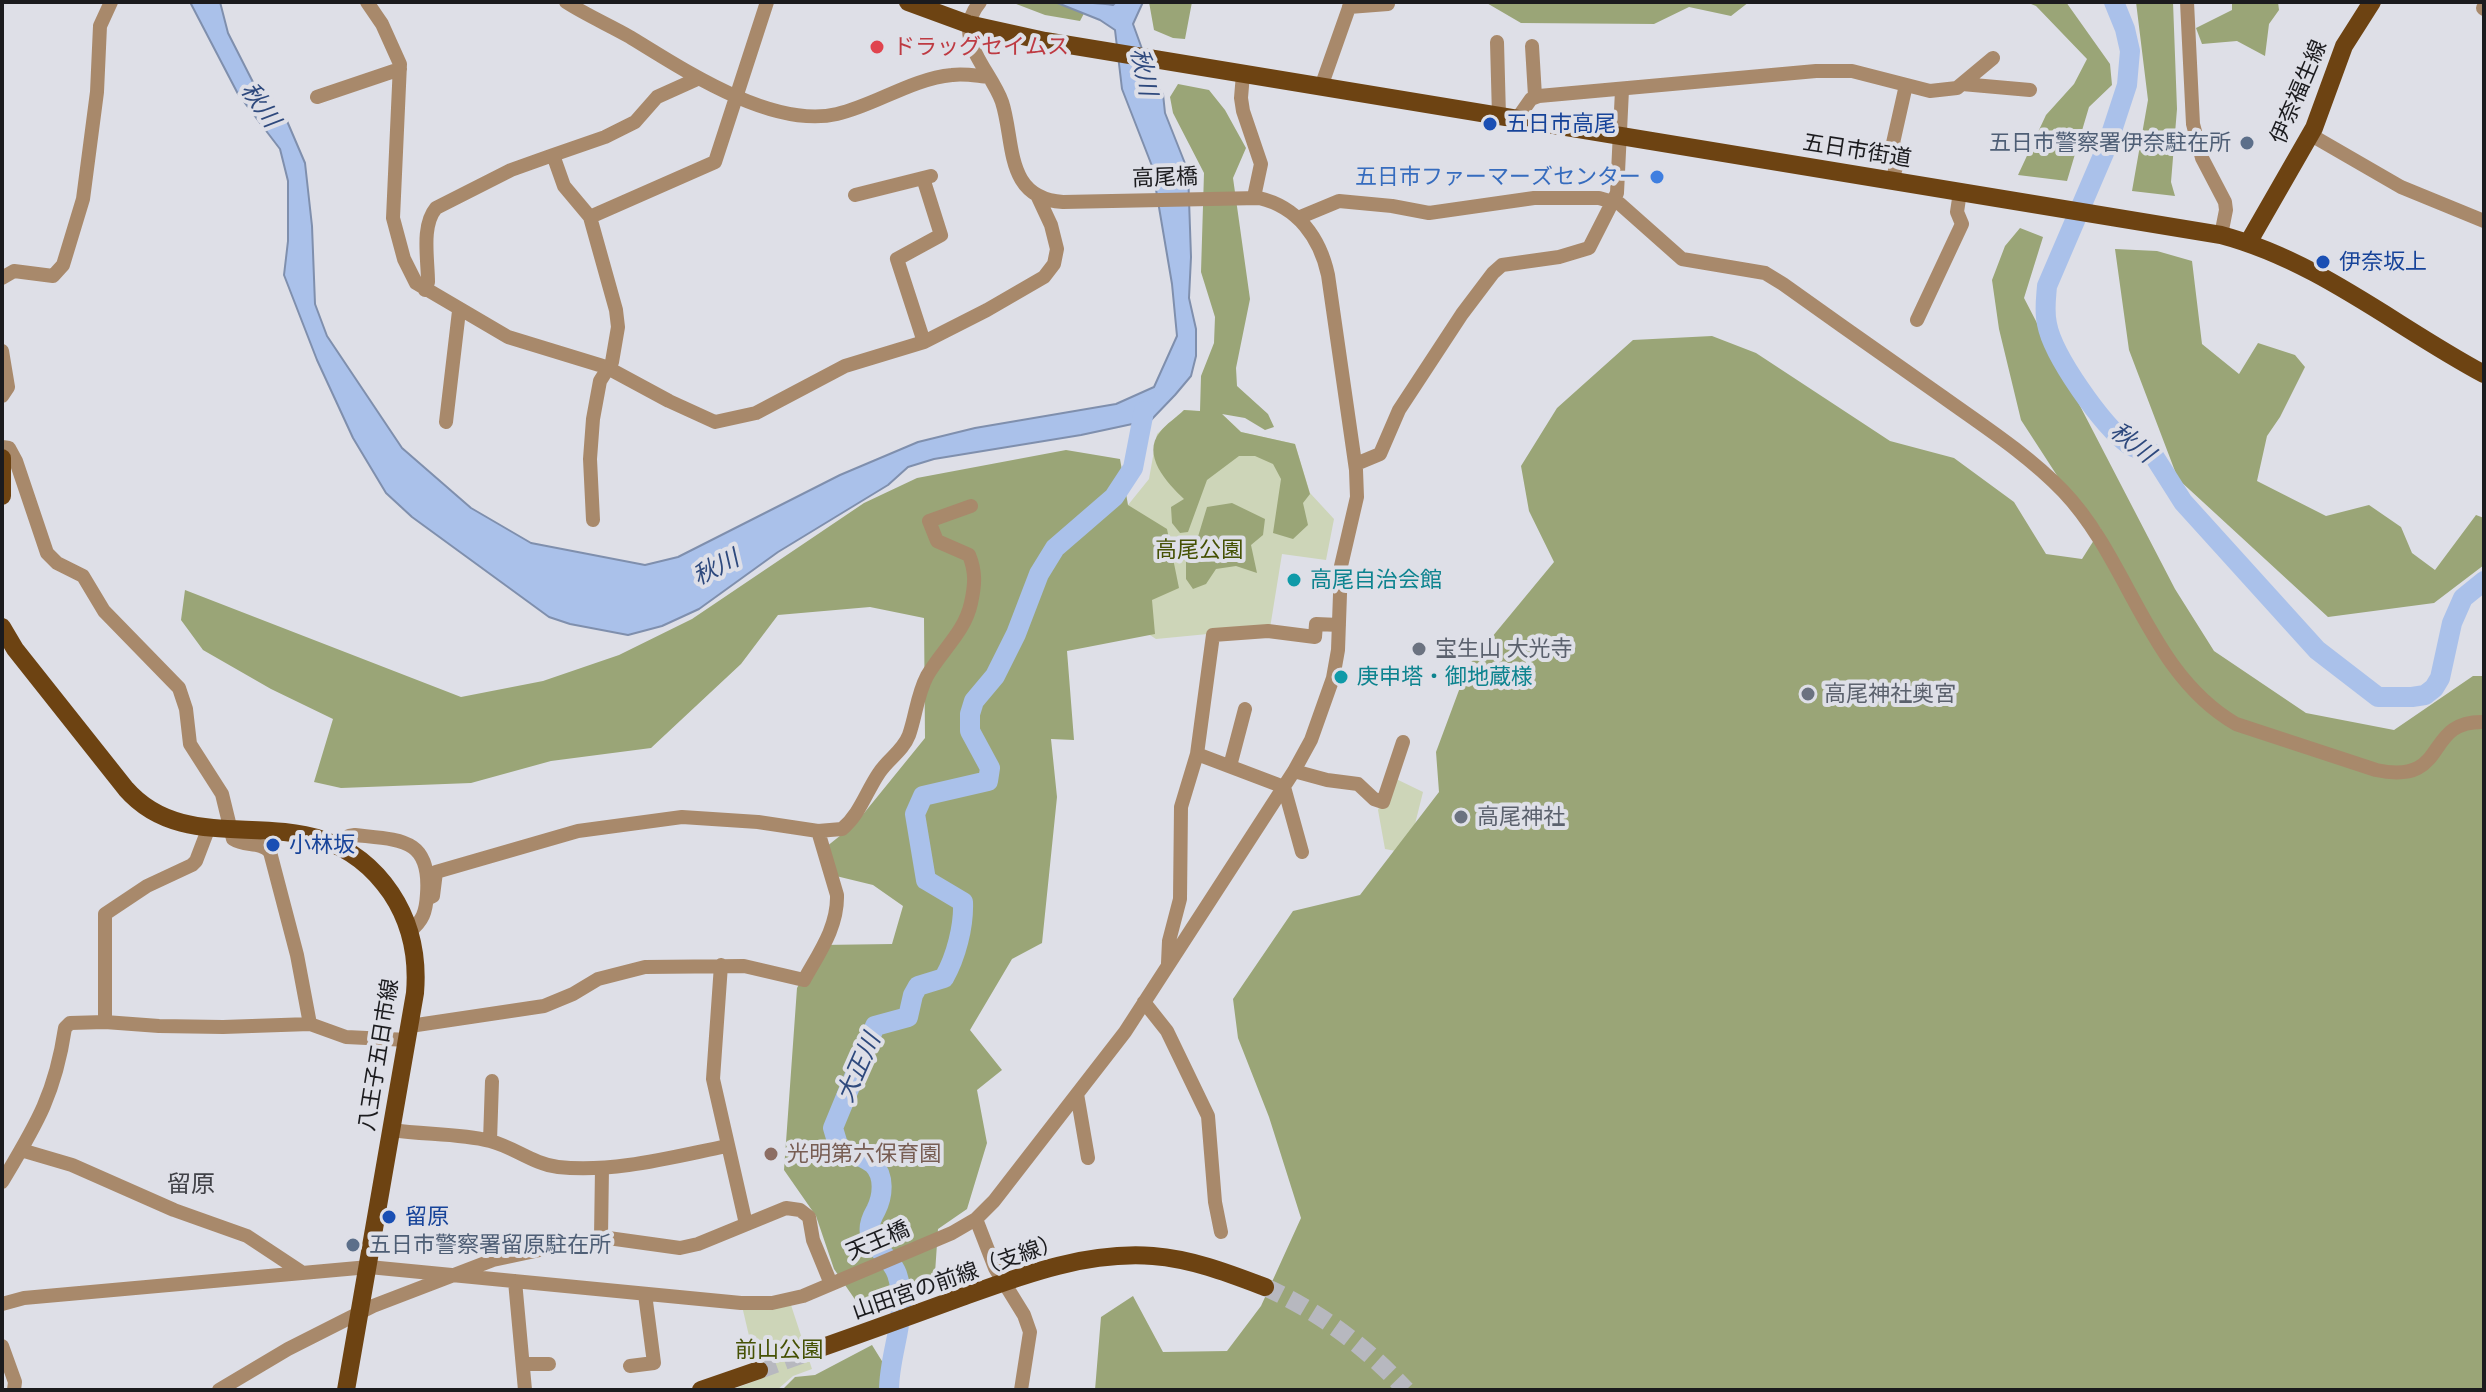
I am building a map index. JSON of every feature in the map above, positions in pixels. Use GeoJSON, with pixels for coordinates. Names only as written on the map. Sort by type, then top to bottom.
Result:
{"type":"FeatureCollection","features":[{"type":"Feature","properties":{"kind":"main road"},"geometry":{"type":"LineString","coordinates":[[908,2],[968,24]]}},
{"type":"Feature","properties":{"kind":"main road","name":"伊奈福生線"},"geometry":{"type":"LineString","coordinates":[[2248,243],[2311,135],[2344,46],[2372,2]]}},
{"type":"Feature","properties":{"kind":"main road","name":"五日市街道"},"geometry":{"type":"LineString","coordinates":[[968,24],[1045,41],[2221,235],[2248,243],[2325,276],[2484,374]]}},
{"type":"Feature","properties":{"kind":"main road"},"geometry":{"type":"LineString","coordinates":[[2,458],[2,496]]}},
{"type":"Feature","properties":{"kind":"main road","name":"八王子五日市線"},"geometry":{"type":"LineString","coordinates":[[2,627],[20,656],[135,799],[165,818],[186,825],[295,832],[341,848],[363,863],[396,901],[409,932],[416,975],[409,1033],[346,1390]]}},
{"type":"Feature","properties":{"kind":"main road","name":"山田宮の前線（支線）"},"geometry":{"type":"LineString","coordinates":[[806,1353],[1004,1282],[1072,1262],[1132,1255],[1173,1258],[1201,1264],[1265,1287]]}},
{"type":"Feature","properties":{"kind":"main road"},"geometry":{"type":"LineString","coordinates":[[701,1390],[759,1370]]}},
{"type":"Feature","properties":{"kind":"street"},"geometry":{"type":"LineString","coordinates":[[2,278],[14,271],[53,276],[63,265],[83,199],[97,92],[100,26],[111,2]]}},
{"type":"Feature","properties":{"kind":"street"},"geometry":{"type":"LineString","coordinates":[[367,2],[382,24],[397,55],[400,69],[393,218],[416,283],[508,337],[606,367],[715,422],[756,413],[845,366],[924,342],[987,310],[1051,270],[1057,249],[1051,225],[1037,195],[1024,182],[1015,166],[1003,105],[971,48],[968,24],[980,2]]}},
{"type":"Feature","properties":{"kind":"street"},"geometry":{"type":"LineString","coordinates":[[566,2],[627,35],[697,79],[780,113],[801,117],[841,113],[933,78],[952,75],[989,77]]}},
{"type":"Feature","properties":{"kind":"street"},"geometry":{"type":"LineString","coordinates":[[590,217],[715,162],[767,2]]}},
{"type":"Feature","properties":{"kind":"street"},"geometry":{"type":"LineString","coordinates":[[2187,2],[2193,124],[2202,158],[2225,202],[2221,235]]}},
{"type":"Feature","properties":{"kind":"street"},"geometry":{"type":"LineString","coordinates":[[1321,87],[1350,4],[1388,4]]}},
{"type":"Feature","properties":{"kind":"street"},"geometry":{"type":"LineString","coordinates":[[1497,42],[1508,118]]}},
{"type":"Feature","properties":{"kind":"street"},"geometry":{"type":"LineString","coordinates":[[1532,46],[1535,96]]}},
{"type":"Feature","properties":{"kind":"street"},"geometry":{"type":"LineString","coordinates":[[1508,118],[1535,96],[1816,71],[1852,71],[1930,91],[1957,88],[1993,58]]}},
{"type":"Feature","properties":{"kind":"street"},"geometry":{"type":"LineString","coordinates":[[317,97],[400,69]]}},
{"type":"Feature","properties":{"kind":"street"},"geometry":{"type":"LineString","coordinates":[[1243,74],[1243,111],[1261,164],[1254,197],[1275,203],[1298,218],[1339,201],[1429,213],[1534,198],[1589,197],[1620,204],[1682,259],[1765,273],[2027,456],[2066,493],[2112,558],[2138,610],[2178,672],[2213,710],[2236,724],[2376,770],[2397,774],[2426,764],[2445,735],[2454,728],[2484,722]]}},
{"type":"Feature","properties":{"kind":"street"},"geometry":{"type":"LineString","coordinates":[[425,290],[428,282],[428,227],[436,208],[511,170],[605,137],[635,122],[657,97],[697,79]]}},
{"type":"Feature","properties":{"kind":"street"},"geometry":{"type":"LineString","coordinates":[[1962,84],[2030,90]]}},
{"type":"Feature","properties":{"kind":"street"},"geometry":{"type":"LineString","coordinates":[[1892,181],[1900,153],[1893,143],[1906,85]]}},
{"type":"Feature","properties":{"kind":"street"},"geometry":{"type":"LineString","coordinates":[[1356,464],[1380,454],[1399,410],[1493,273],[1502,265],[1559,257],[1589,248],[1617,193],[1622,90]]}},
{"type":"Feature","properties":{"kind":"street"},"geometry":{"type":"LineString","coordinates":[[2311,135],[2401,187],[2484,221]]}},
{"type":"Feature","properties":{"kind":"street"},"geometry":{"type":"LineString","coordinates":[[553,155],[564,186],[590,217],[618,327],[612,362],[606,367],[600,381],[593,419],[590,459],[593,520]]}},
{"type":"Feature","properties":{"kind":"street"},"geometry":{"type":"LineString","coordinates":[[855,195],[927,177],[941,235],[897,259],[924,342]]}},
{"type":"Feature","properties":{"kind":"street"},"geometry":{"type":"LineString","coordinates":[[1917,320],[1962,224],[1957,212],[1960,192]]}},
{"type":"Feature","properties":{"kind":"street","name":"高尾橋"},"geometry":{"type":"LineString","coordinates":[[1037,195],[1057,202],[1254,197]]}},
{"type":"Feature","properties":{"kind":"street","name":"天王橋"},"geometry":{"type":"LineString","coordinates":[[2,1304],[36,1297],[369,1267],[741,1303],[772,1303],[803,1296],[928,1244],[976,1219],[994,1201],[1077,1094],[1144,1002],[1294,771],[1311,740],[1333,678],[1341,566],[1357,497],[1356,464],[1327,270],[1317,243],[1298,218]]}},
{"type":"Feature","properties":{"kind":"street"},"geometry":{"type":"LineString","coordinates":[[446,422],[459,311]]}},
{"type":"Feature","properties":{"kind":"street"},"geometry":{"type":"LineString","coordinates":[[2,351],[8,387],[2,396]]}},
{"type":"Feature","properties":{"kind":"street"},"geometry":{"type":"LineString","coordinates":[[2,447],[9,448],[12,453],[47,553],[57,563],[83,576],[104,611],[179,688],[186,709],[190,744],[222,794],[235,841],[264,846],[270,852],[297,955],[310,1024]]}},
{"type":"Feature","properties":{"kind":"street"},"geometry":{"type":"LineString","coordinates":[[427,899],[433,896],[436,872],[578,831],[690,817],[758,822],[818,831],[842,829],[850,822],[880,771],[903,747],[919,694],[929,673],[964,624],[971,605],[975,571],[969,555],[937,541],[929,521],[971,506]]}},
{"type":"Feature","properties":{"kind":"street"},"geometry":{"type":"LineString","coordinates":[[1168,965],[1169,941],[1180,899],[1181,807],[1197,754],[1213,635],[1268,631],[1315,637],[1316,624],[1339,625]]}},
{"type":"Feature","properties":{"kind":"street"},"geometry":{"type":"LineString","coordinates":[[1230,766],[1245,709]]}},
{"type":"Feature","properties":{"kind":"street"},"geometry":{"type":"LineString","coordinates":[[1294,771],[1358,784],[1374,799],[1383,802],[1403,742]]}},
{"type":"Feature","properties":{"kind":"street"},"geometry":{"type":"LineString","coordinates":[[1197,754],[1284,787],[1302,852]]}},
{"type":"Feature","properties":{"kind":"street"},"geometry":{"type":"LineString","coordinates":[[105,1022],[105,914],[147,886],[192,865],[200,854],[209,827]]}},
{"type":"Feature","properties":{"kind":"street"},"geometry":{"type":"LineString","coordinates":[[2,1182],[50,1097],[65,1028],[70,1023],[191,1027],[310,1024],[346,1037],[409,1033],[544,1006],[598,979],[628,969],[663,965],[744,966],[804,980],[831,930],[837,905],[837,895],[818,831]]}},
{"type":"Feature","properties":{"kind":"street"},"geometry":{"type":"LineString","coordinates":[[341,848],[349,836],[355,835],[392,840],[413,847],[424,857],[427,865],[427,899],[422,921],[409,932]]}},
{"type":"Feature","properties":{"kind":"street"},"geometry":{"type":"LineString","coordinates":[[721,965],[713,1079],[746,1224]]}},
{"type":"Feature","properties":{"kind":"street"},"geometry":{"type":"LineString","coordinates":[[1144,1002],[1167,1031],[1208,1116],[1215,1202],[1221,1232]]}},
{"type":"Feature","properties":{"kind":"street"},"geometry":{"type":"LineString","coordinates":[[490,1141],[492,1081]]}},
{"type":"Feature","properties":{"kind":"street"},"geometry":{"type":"LineString","coordinates":[[1077,1094],[1088,1158]]}},
{"type":"Feature","properties":{"kind":"street"},"geometry":{"type":"LineString","coordinates":[[392,1130],[490,1141],[542,1165],[602,1168],[727,1146]]}},
{"type":"Feature","properties":{"kind":"street"},"geometry":{"type":"LineString","coordinates":[[21,1150],[72,1165],[174,1210],[247,1236],[303,1273]]}},
{"type":"Feature","properties":{"kind":"street"},"geometry":{"type":"LineString","coordinates":[[601,1237],[602,1168]]}},
{"type":"Feature","properties":{"kind":"street"},"geometry":{"type":"LineString","coordinates":[[219,1390],[288,1349],[361,1313],[450,1275],[499,1258],[601,1237],[680,1248],[698,1244],[786,1208],[800,1210],[809,1217],[813,1240],[831,1284]]}},
{"type":"Feature","properties":{"kind":"street"},"geometry":{"type":"LineString","coordinates":[[976,1219],[995,1268],[1024,1315],[1030,1332],[1021,1390]]}},
{"type":"Feature","properties":{"kind":"street"},"geometry":{"type":"LineString","coordinates":[[499,1258],[496,1267],[507,1280],[525,1390]]}},
{"type":"Feature","properties":{"kind":"street"},"geometry":{"type":"LineString","coordinates":[[630,1366],[654,1363],[645,1294]]}},
{"type":"Feature","properties":{"kind":"street"},"geometry":{"type":"LineString","coordinates":[[2,1346],[15,1382],[14,1390]]}},
{"type":"Feature","properties":{"kind":"street"},"geometry":{"type":"LineString","coordinates":[[523,1364],[549,1364]]}},
{"type":"Feature","properties":{"kind":"green space"},"geometry":{"type":"Polygon","coordinates":[[[1011,2],[1090,2],[1080,21],[1045,15],[1011,2]]]}},
{"type":"Feature","properties":{"kind":"green space"},"geometry":{"type":"Polygon","coordinates":[[[1149,2],[1192,2],[1185,39],[1154,30],[1149,2]]]}},
{"type":"Feature","properties":{"kind":"green space"},"geometry":{"type":"Polygon","coordinates":[[[1485,2],[1749,2],[1731,16],[1689,7],[1654,24],[1521,23],[1485,2]]]}},
{"type":"Feature","properties":{"kind":"green space"},"geometry":{"type":"Polygon","coordinates":[[[2026,2],[2066,2],[2110,64],[2112,85],[2089,107],[2067,181],[2018,175],[2046,115],[2074,84],[2087,59],[2036,6],[2026,2]]]}},
{"type":"Feature","properties":{"kind":"green space"},"geometry":{"type":"Polygon","coordinates":[[[2136,2],[2173,2],[2177,109],[2171,182],[2175,196],[2132,191],[2148,100],[2136,2]]]}},
{"type":"Feature","properties":{"kind":"green space"},"geometry":{"type":"Polygon","coordinates":[[[2232,2],[2278,2],[2279,10],[2269,24],[2265,56],[2237,41],[2202,44],[2196,28],[2232,10],[2232,2]]]}},
{"type":"Feature","properties":{"kind":"green space"},"geometry":{"type":"Polygon","coordinates":[[[1178,84],[1209,90],[1225,110],[1246,148],[1233,178],[1250,299],[1236,368],[1237,386],[1268,414],[1274,427],[1265,430],[1245,418],[1222,414],[1241,432],[1295,444],[1310,494],[1303,503],[1308,525],[1293,539],[1273,533],[1281,479],[1273,464],[1255,456],[1239,456],[1207,480],[1188,532],[1180,533],[1172,523],[1171,507],[1184,499],[1164,477],[1155,459],[1155,441],[1162,429],[1184,410],[1200,411],[1201,376],[1214,343],[1215,317],[1201,272],[1204,173],[1173,113],[1170,97],[1178,84]]]}},
{"type":"Feature","properties":{"kind":"green space"},"geometry":{"type":"Polygon","coordinates":[[[2020,228],[2043,237],[2024,298],[2175,589],[2214,651],[2306,713],[2394,730],[2473,676],[2484,676],[2484,1390],[1095,1390],[1101,1317],[1133,1296],[1163,1352],[1227,1351],[1261,1306],[1301,1218],[1269,1117],[1238,1038],[1233,999],[1293,911],[1360,895],[1439,792],[1436,752],[1468,666],[1554,562],[1529,511],[1521,466],[1557,408],[1633,340],[1712,336],[1756,353],[1890,441],[1954,458],[2014,502],[2046,554],[2082,559],[2101,529],[2058,477],[2021,420],[1999,329],[1992,280],[2005,246],[2020,228]]]}},
{"type":"Feature","properties":{"kind":"green space"},"geometry":{"type":"Polygon","coordinates":[[[2115,249],[2157,251],[2192,261],[2202,344],[2239,374],[2258,343],[2295,355],[2305,367],[2267,436],[2257,481],[2326,516],[2369,505],[2401,527],[2412,553],[2435,570],[2476,515],[2484,518],[2484,565],[2434,603],[2328,617],[2178,479],[2129,350],[2115,249]]]}},
{"type":"Feature","properties":{"kind":"green space","name":"高尾公園"},"geometry":{"type":"Polygon","coordinates":[[[1184,410],[1221,413],[1241,432],[1295,444],[1310,493],[1334,519],[1326,560],[1282,554],[1270,628],[1156,639],[1093,598],[1128,505],[1149,479],[1157,434],[1184,410]]]}},
{"type":"Feature","properties":{"kind":"green space"},"geometry":{"type":"Polygon","coordinates":[[[1066,450],[1120,459],[1128,505],[1167,529],[1179,588],[1152,600],[1155,634],[1067,651],[1074,740],[1051,739],[1057,797],[1042,943],[1012,959],[970,1030],[1002,1070],[977,1090],[987,1143],[967,1209],[938,1229],[934,1288],[865,1314],[834,1269],[816,1216],[784,1170],[797,988],[821,945],[892,944],[903,906],[873,885],[836,876],[826,847],[856,823],[925,738],[924,618],[870,607],[778,615],[741,664],[651,748],[551,761],[471,783],[341,788],[314,782],[333,719],[271,689],[203,650],[181,620],[185,590],[461,697],[543,681],[619,655],[692,619],[864,503],[917,478],[1066,450]]]}},
{"type":"Feature","properties":{"kind":"green space"},"geometry":{"type":"Polygon","coordinates":[[[1232,503],[1265,519],[1263,535],[1251,545],[1257,573],[1236,566],[1216,569],[1206,584],[1193,589],[1186,579],[1186,549],[1197,540],[1207,507],[1232,503]]]}},
{"type":"Feature","properties":{"kind":"green space"},"geometry":{"type":"Polygon","coordinates":[[[1390,776],[1423,792],[1411,840],[1396,851],[1385,849],[1378,810],[1390,776]]]}},
{"type":"Feature","properties":{"kind":"green space","name":"前山公園"},"geometry":{"type":"Polygon","coordinates":[[[790,1302],[812,1369],[793,1376],[777,1390],[731,1390],[763,1378],[754,1357],[742,1306],[790,1302]]]}},
{"type":"Feature","properties":{"kind":"green space"},"geometry":{"type":"Polygon","coordinates":[[[872,1345],[885,1366],[883,1390],[782,1390],[795,1377],[815,1375],[872,1345]]]}},
{"type":"Feature","properties":{"kind":"water"},"geometry":{"type":"Polygon","coordinates":[[[190,2],[220,2],[228,33],[258,92],[287,121],[305,163],[312,226],[315,304],[327,336],[402,448],[471,508],[531,543],[645,565],[678,557],[840,475],[918,442],[975,428],[1116,404],[1154,387],[1177,336],[1172,284],[1152,166],[1122,89],[1115,30],[1100,20],[1055,2],[1113,5],[1116,2],[1143,2],[1133,24],[1154,82],[1163,94],[1165,113],[1188,171],[1189,298],[1196,329],[1196,356],[1191,376],[1151,420],[934,459],[908,467],[888,485],[778,552],[699,609],[662,626],[628,635],[549,617],[412,517],[386,493],[353,438],[317,360],[284,275],[288,241],[288,181],[280,149],[238,94],[190,2]]]}},
{"type":"Feature","properties":{"kind":"waterway","name":"秋川"},"geometry":{"type":"LineString","coordinates":[[2114,2],[2130,51],[2127,85],[2107,146],[2047,286],[2047,324],[2068,371],[2117,435],[2130,446],[2152,453],[2183,502],[2317,650],[2378,697],[2425,695],[2434,688],[2440,678],[2452,623],[2463,598],[2484,581]]}},
{"type":"Feature","properties":{"kind":"waterway","name":"大正川"},"geometry":{"type":"LineString","coordinates":[[889,1390],[901,1303],[895,1269],[870,1233],[871,1221],[880,1199],[881,1180],[873,1164],[839,1148],[833,1128],[875,1026],[908,1017],[918,986],[944,978],[958,941],[963,902],[926,880],[915,814],[923,796],[988,781],[990,768],[970,731],[974,701],[995,676],[1016,634],[1039,574],[1055,548],[1114,497],[1133,468],[1144,411]]}},
{"type":"Feature","properties":{"kind":"tunnel"},"geometry":{"type":"LineString","coordinates":[[1265,1287],[1341,1331],[1406,1390]]}},
{"type":"Feature","properties":{"kind":"tunnel"},"geometry":{"type":"LineString","coordinates":[[759,1370],[806,1353]]}},
{"type":"Feature","properties":{"kind":"place","name":"ドラッグセイムス"},"geometry":{"type":"Point","coordinates":[877,47]}},
{"type":"Feature","properties":{"kind":"place","name":"五日市高尾"},"geometry":{"type":"Point","coordinates":[1490,124]}},
{"type":"Feature","properties":{"kind":"place","name":"五日市警察署伊奈駐在所"},"geometry":{"type":"Point","coordinates":[2247,143]}},
{"type":"Feature","properties":{"kind":"place","name":"五日市ファーマーズセンター"},"geometry":{"type":"Point","coordinates":[1657,177]}},
{"type":"Feature","properties":{"kind":"place","name":"伊奈坂上"},"geometry":{"type":"Point","coordinates":[2323,262]}},
{"type":"Feature","properties":{"kind":"place","name":"高尾自治会館"},"geometry":{"type":"Point","coordinates":[1294,580]}},
{"type":"Feature","properties":{"kind":"place","name":"宝生山 大光寺"},"geometry":{"type":"Point","coordinates":[1419,649]}},
{"type":"Feature","properties":{"kind":"place","name":"庚申塔・御地蔵様"},"geometry":{"type":"Point","coordinates":[1341,677]}},
{"type":"Feature","properties":{"kind":"place","name":"高尾神社奥宮"},"geometry":{"type":"Point","coordinates":[1808,694]}},
{"type":"Feature","properties":{"kind":"place","name":"高尾神社"},"geometry":{"type":"Point","coordinates":[1461,817]}},
{"type":"Feature","properties":{"kind":"place","name":"小林坂"},"geometry":{"type":"Point","coordinates":[273,845]}},
{"type":"Feature","properties":{"kind":"place","name":"光明第六保育園"},"geometry":{"type":"Point","coordinates":[771,1154]}},
{"type":"Feature","properties":{"kind":"place","name":"留原"},"geometry":{"type":"Point","coordinates":[389,1217]}},
{"type":"Feature","properties":{"kind":"place","name":"五日市警察署留原駐在所"},"geometry":{"type":"Point","coordinates":[353,1245]}},
{"type":"Feature","properties":{"kind":"district","name":"留原"},"geometry":{"type":"Point","coordinates":[191,1185]}}]}
